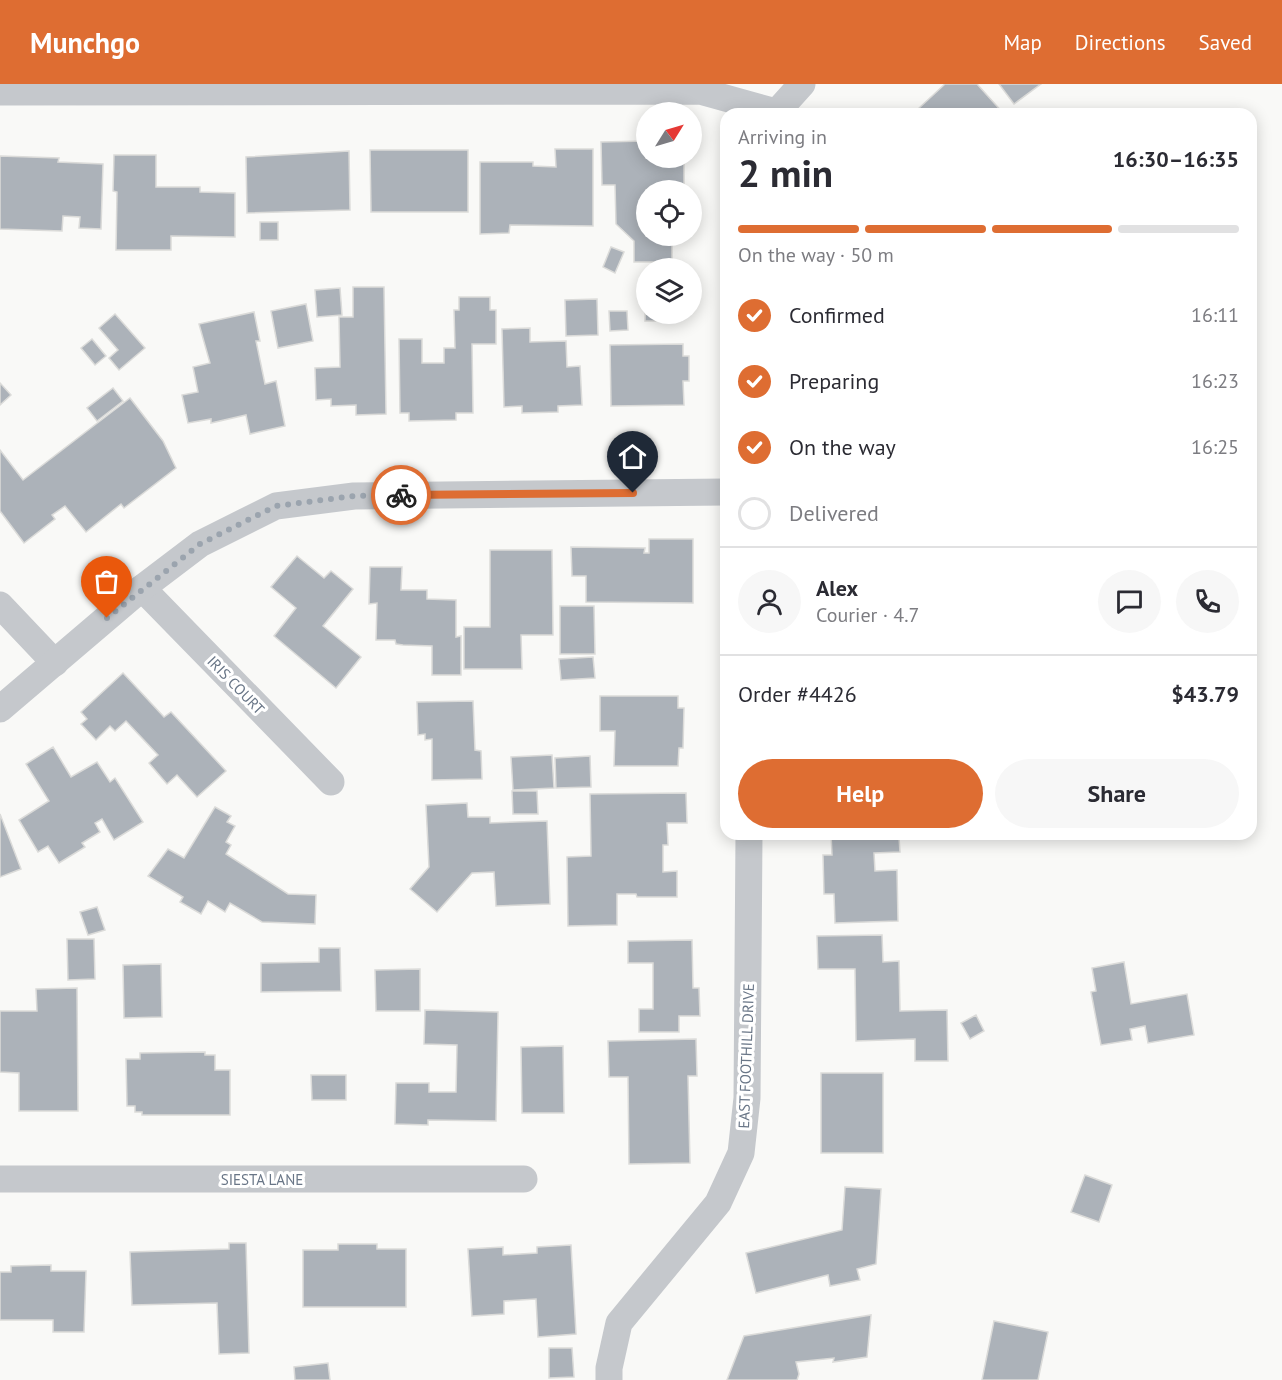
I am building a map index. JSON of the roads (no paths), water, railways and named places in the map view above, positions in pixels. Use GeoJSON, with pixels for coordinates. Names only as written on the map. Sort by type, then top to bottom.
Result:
{"type":"FeatureCollection","features":[{"type":"Feature","properties":{"kind":"street"},"geometry":{"type":"LineString","coordinates":[[780,108],[802,84]]}},
{"type":"Feature","properties":{"kind":"street"},"geometry":{"type":"LineString","coordinates":[[0,92],[700,91],[758,108]]}},
{"type":"Feature","properties":{"kind":"street"},"geometry":{"type":"LineString","coordinates":[[0,710],[142,588],[200,544],[276,506],[354,496],[720,492]]}},
{"type":"Feature","properties":{"kind":"street","name":"IRIS COURT"},"geometry":{"type":"LineString","coordinates":[[142,588],[331,782]]}},
{"type":"Feature","properties":{"kind":"street"},"geometry":{"type":"LineString","coordinates":[[0,605],[55,663]]}},
{"type":"Feature","properties":{"kind":"street","name":"EAST FOOTHILL DRIVE"},"geometry":{"type":"LineString","coordinates":[[609,1380],[609,1368],[619,1323],[718,1203],[741,1153],[747,1098],[749,840]]}},
{"type":"Feature","properties":{"kind":"street","name":"SIESTA LANE"},"geometry":{"type":"LineString","coordinates":[[0,1179],[524,1179]]}}]}
